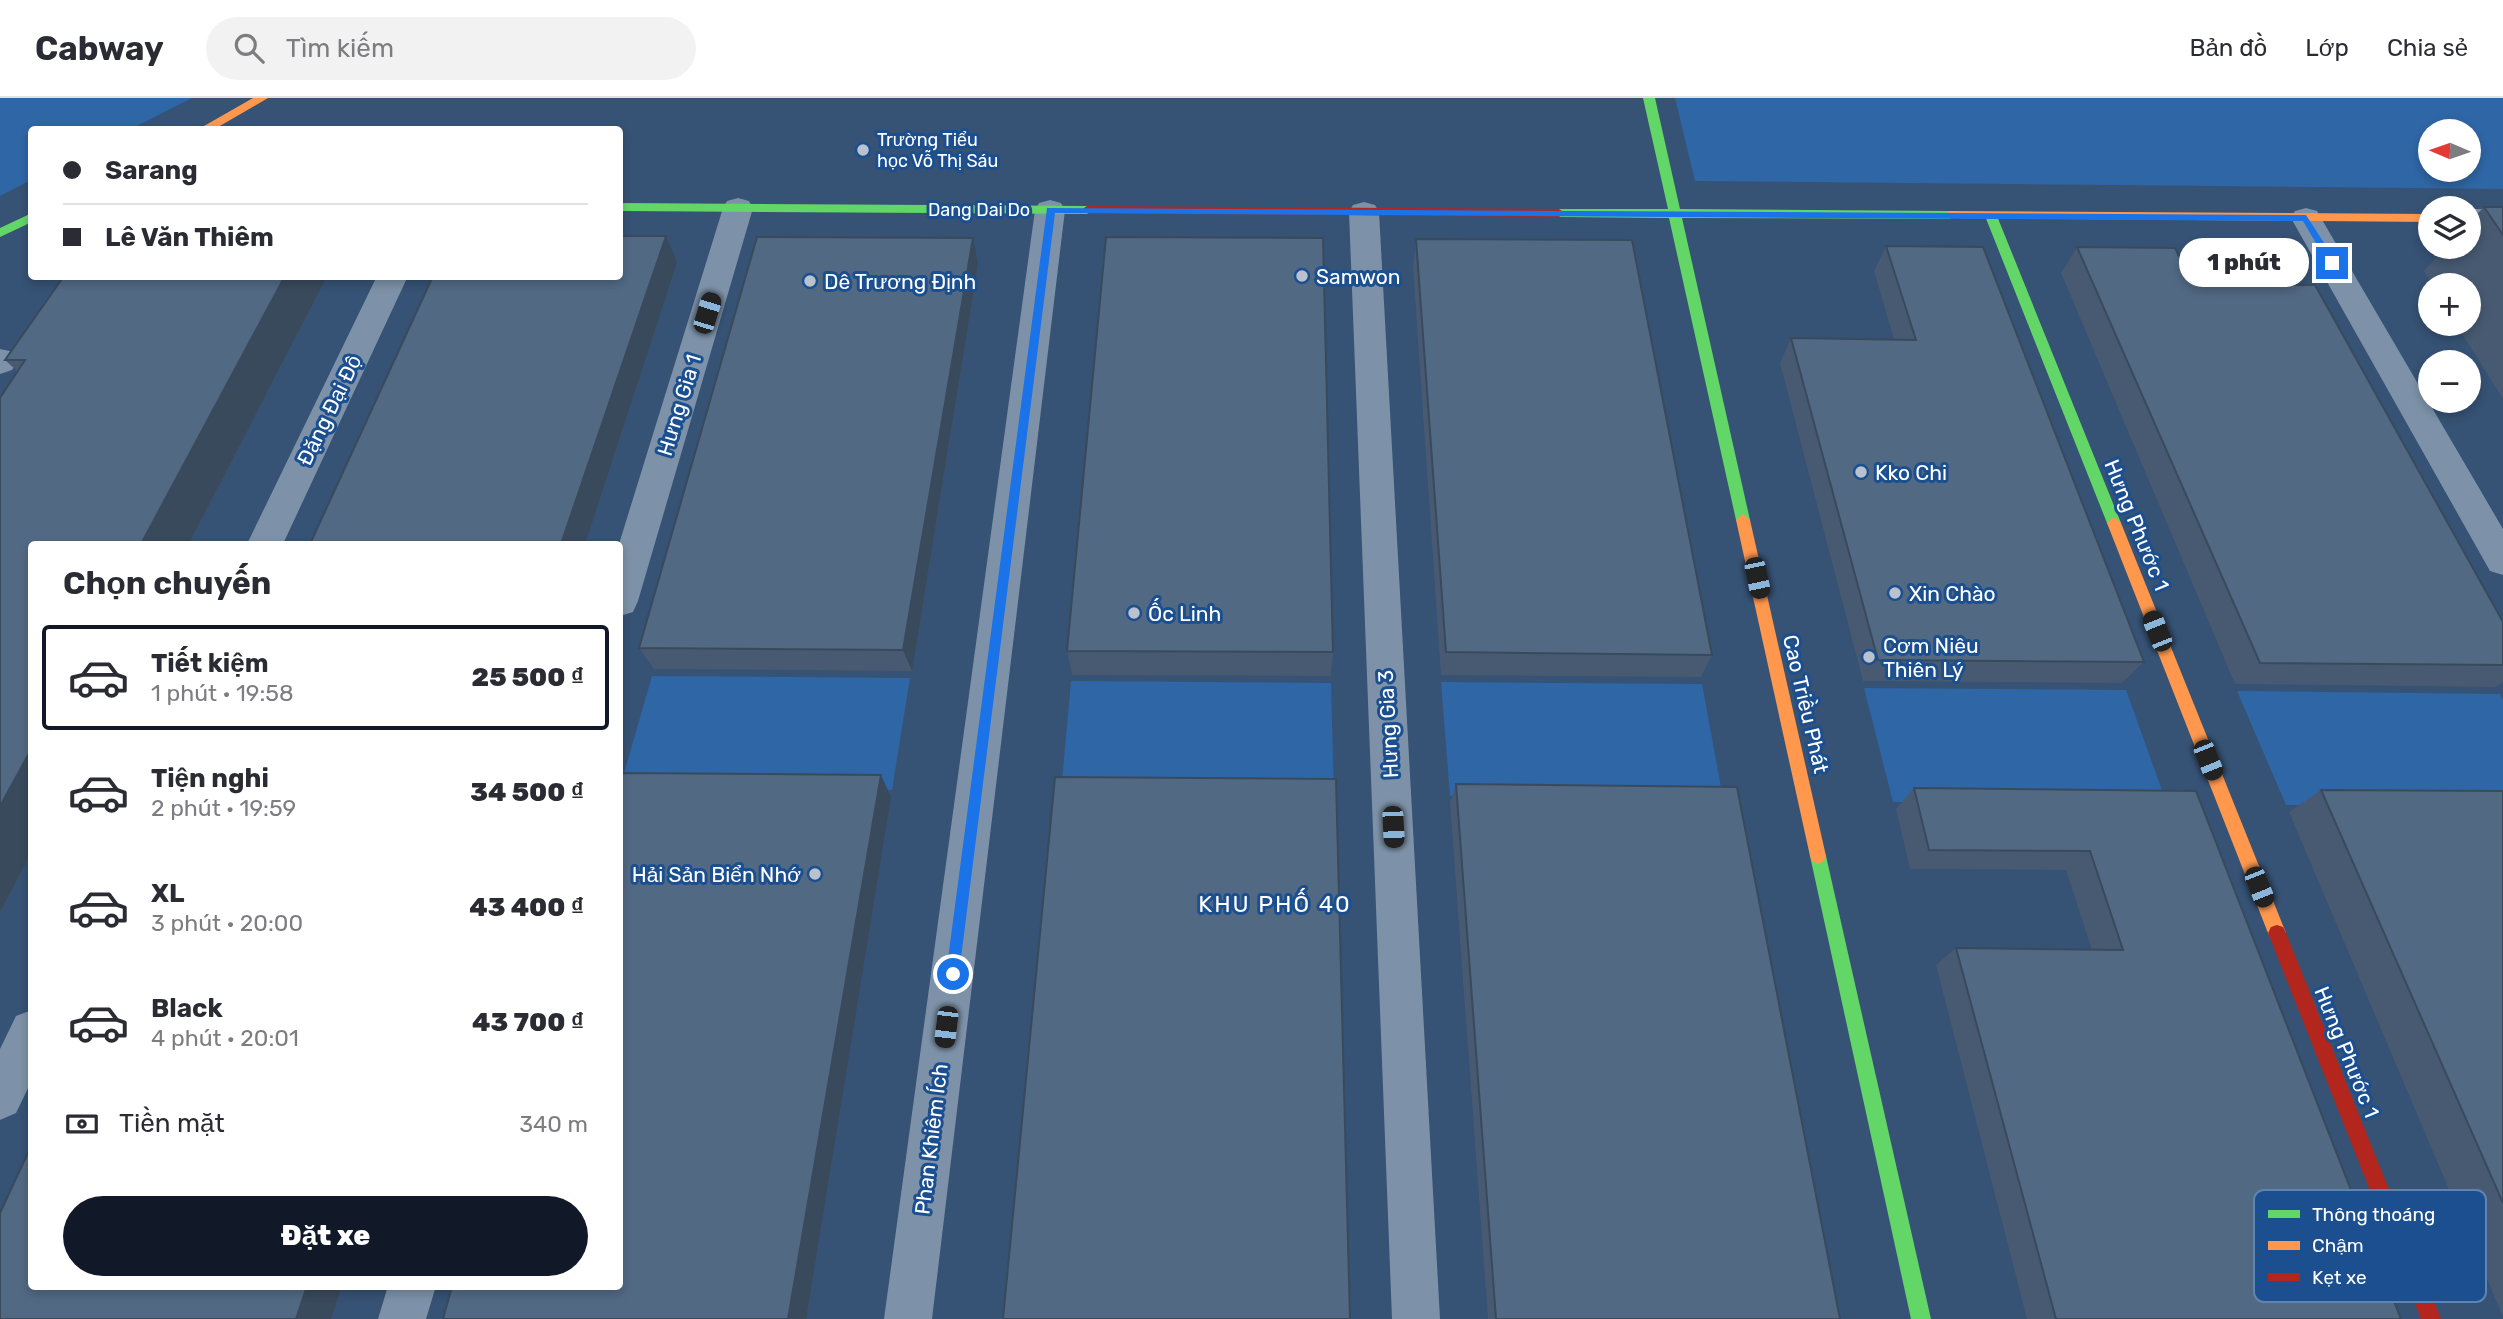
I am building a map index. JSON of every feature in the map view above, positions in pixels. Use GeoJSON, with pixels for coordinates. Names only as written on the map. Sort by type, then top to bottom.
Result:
{"type":"FeatureCollection","features":[{"type":"Feature","properties":{"kind":"street"},"geometry":{"type":"LineString","coordinates":[[210,126],[262,98]]}},
{"type":"Feature","properties":{"kind":"street","name":"Cao Triều Phát"},"geometry":{"type":"LineString","coordinates":[[1649,98],[1921,1319]]}},
{"type":"Feature","properties":{"kind":"street","name":"Dang Dai Do"},"geometry":{"type":"LineString","coordinates":[[623,207],[2418,218]]}},
{"type":"Feature","properties":{"kind":"street","name":"Hưng Gia 1"},"geometry":{"type":"LineString","coordinates":[[623,591],[738,208]]}},
{"type":"Feature","properties":{"kind":"street","name":"Phan Khiêm Ích"},"geometry":{"type":"LineString","coordinates":[[908,1319],[1051,210]]}},
{"type":"Feature","properties":{"kind":"street","name":"Hưng Gia 3"},"geometry":{"type":"LineString","coordinates":[[1364,212],[1416,1319]]}},
{"type":"Feature","properties":{"kind":"street","name":"Hưng Phước 1"},"geometry":{"type":"LineString","coordinates":[[1991,216],[2380,1190]]}},
{"type":"Feature","properties":{"kind":"street"},"geometry":{"type":"LineString","coordinates":[[2306,218],[2503,561]]}},
{"type":"Feature","properties":{"kind":"street"},"geometry":{"type":"LineString","coordinates":[[0,233],[28,219]]}},
{"type":"Feature","properties":{"kind":"street"},"geometry":{"type":"LineString","coordinates":[[2481,219],[2503,219]]}},
{"type":"Feature","properties":{"kind":"street","name":"Đặng Đại Độ"},"geometry":{"type":"LineString","coordinates":[[266,541],[391,280]]}},
{"type":"Feature","properties":{"kind":"street"},"geometry":{"type":"LineString","coordinates":[[0,1097],[28,1039]]}},
{"type":"Feature","properties":{"kind":"street"},"geometry":{"type":"LineString","coordinates":[[402,1319],[411,1290]]}},
{"type":"Feature","properties":{"kind":"street","name":"Hưng Phước 1"},"geometry":{"type":"LineString","coordinates":[[2424,1302],[2431,1319]]}},
{"type":"Feature","properties":{"kind":"shaded area"},"geometry":{"type":"Polygon","coordinates":[[[0,98],[192,98],[137,126],[28,126],[28,182],[0,196],[0,98]]]}},
{"type":"Feature","properties":{"kind":"shaded area"},"geometry":{"type":"Polygon","coordinates":[[[1675,98],[2503,98],[2503,189],[1695,181],[1675,98]]]}},
{"type":"Feature","properties":{"kind":"shaded area"},"geometry":{"type":"Polygon","coordinates":[[[652,676],[910,678],[892,790],[623,787],[623,777],[652,676]]]}},
{"type":"Feature","properties":{"kind":"shaded area"},"geometry":{"type":"Polygon","coordinates":[[[1071,681],[1331,683],[1334,795],[1061,792],[1071,681]]]}},
{"type":"Feature","properties":{"kind":"shaded area"},"geometry":{"type":"Polygon","coordinates":[[[1441,682],[1702,684],[1723,798],[1450,796],[1441,682]]]}},
{"type":"Feature","properties":{"kind":"shaded area"},"geometry":{"type":"Polygon","coordinates":[[[1864,688],[2126,690],[2167,804],[1893,802],[1864,688]]]}},
{"type":"Feature","properties":{"kind":"shaded area"},"geometry":{"type":"Polygon","coordinates":[[[2237,691],[2500,694],[2503,700],[2503,807],[2286,805],[2237,691]]]}},
{"type":"Feature","properties":{"kind":"building"},"geometry":{"type":"Polygon","coordinates":[[[2484,207],[2503,207],[2503,235],[2484,207]]]}},
{"type":"Feature","properties":{"kind":"building"},"geometry":{"type":"Polygon","coordinates":[[[623,236],[666,236],[562,541],[311,541],[431,280],[623,280],[623,236]]]}},
{"type":"Feature","properties":{"kind":"building"},"geometry":{"type":"Polygon","coordinates":[[[757,237],[973,238],[903,650],[639,648],[757,237]]]}},
{"type":"Feature","properties":{"kind":"building"},"geometry":{"type":"Polygon","coordinates":[[[1106,237],[1323,238],[1333,652],[1067,651],[1106,237]]]}},
{"type":"Feature","properties":{"kind":"building"},"geometry":{"type":"Polygon","coordinates":[[[1416,239],[1632,240],[1712,655],[1446,652],[1416,239]]]}},
{"type":"Feature","properties":{"kind":"building"},"geometry":{"type":"Polygon","coordinates":[[[1886,246],[1983,247],[2144,662],[1878,660],[1791,338],[1916,340],[1886,246]]]}},
{"type":"Feature","properties":{"kind":"building"},"geometry":{"type":"Polygon","coordinates":[[[2077,247],[2175,248],[2193,284],[2315,285],[2503,622],[2503,665],[2260,663],[2077,247]]]}},
{"type":"Feature","properties":{"kind":"building"},"geometry":{"type":"Polygon","coordinates":[[[61,280],[283,280],[143,541],[28,541],[28,755],[0,806],[0,398],[25,360],[5,360],[61,280]]]}},
{"type":"Feature","properties":{"kind":"building"},"geometry":{"type":"Polygon","coordinates":[[[623,773],[881,775],[788,1319],[443,1319],[451,1290],[623,1290],[623,773]]]}},
{"type":"Feature","properties":{"kind":"building"},"geometry":{"type":"Polygon","coordinates":[[[1055,777],[1336,779],[1350,1319],[1003,1319],[1055,777]]]}},
{"type":"Feature","properties":{"kind":"building"},"geometry":{"type":"Polygon","coordinates":[[[1456,784],[1737,787],[1840,1319],[1496,1319],[1456,784]]]}},
{"type":"Feature","properties":{"kind":"building"},"geometry":{"type":"Polygon","coordinates":[[[1914,788],[2196,791],[2351,1190],[2254,1190],[2254,1302],[2394,1302],[2401,1319],[2056,1319],[1956,948],[2123,950],[2090,851],[1929,850],[1914,788]]]}},
{"type":"Feature","properties":{"kind":"building"},"geometry":{"type":"Polygon","coordinates":[[[2321,790],[2503,791],[2503,1203],[2321,790]]]}},
{"type":"Feature","properties":{"kind":"building"},"geometry":{"type":"Polygon","coordinates":[[[28,1153],[28,1290],[306,1290],[296,1319],[0,1319],[0,1213],[28,1153]]]}},
{"type":"Feature","properties":{"kind":"traffic: fast"},"geometry":{"type":"LineString","coordinates":[[1649,98],[1743,520]]}},
{"type":"Feature","properties":{"kind":"traffic: fast"},"geometry":{"type":"LineString","coordinates":[[623,207],[1087,210]]}},
{"type":"Feature","properties":{"kind":"traffic: fast"},"geometry":{"type":"LineString","coordinates":[[1559,213],[1950,215]]}},
{"type":"Feature","properties":{"kind":"traffic: fast"},"geometry":{"type":"LineString","coordinates":[[1991,216],[2114,523]]}},
{"type":"Feature","properties":{"kind":"traffic: fast"},"geometry":{"type":"LineString","coordinates":[[0,233],[28,219]]}},
{"type":"Feature","properties":{"kind":"traffic: fast"},"geometry":{"type":"LineString","coordinates":[[1818,856],[1921,1319]]}},
{"type":"Feature","properties":{"kind":"traffic: slow"},"geometry":{"type":"LineString","coordinates":[[210,126],[262,98]]}},
{"type":"Feature","properties":{"kind":"traffic: slow"},"geometry":{"type":"LineString","coordinates":[[1950,215],[2418,218]]}},
{"type":"Feature","properties":{"kind":"traffic: slow"},"geometry":{"type":"LineString","coordinates":[[1743,520],[1818,856]]}},
{"type":"Feature","properties":{"kind":"traffic: slow"},"geometry":{"type":"LineString","coordinates":[[2114,523],[2277,933]]}},
{"type":"Feature","properties":{"kind":"traffic: jam"},"geometry":{"type":"LineString","coordinates":[[1087,210],[1559,213]]}},
{"type":"Feature","properties":{"kind":"traffic: jam"},"geometry":{"type":"LineString","coordinates":[[2277,933],[2380,1190]]}},
{"type":"Feature","properties":{"kind":"traffic: jam"},"geometry":{"type":"LineString","coordinates":[[2424,1302],[2431,1319]]}},
{"type":"Feature","properties":{"kind":"place","name":"Trường Tiểu học Vỗ Thị Sáu"},"geometry":{"type":"Point","coordinates":[863,150]}},
{"type":"Feature","properties":{"kind":"place","name":"Samwon"},"geometry":{"type":"Point","coordinates":[1302,276]}},
{"type":"Feature","properties":{"kind":"place","name":"Dê Trương Định"},"geometry":{"type":"Point","coordinates":[810,281]}},
{"type":"Feature","properties":{"kind":"place","name":"Kko Chi"},"geometry":{"type":"Point","coordinates":[1861,472]}},
{"type":"Feature","properties":{"kind":"place","name":"Xin Chào"},"geometry":{"type":"Point","coordinates":[1895,593]}},
{"type":"Feature","properties":{"kind":"place","name":"Ốc Linh"},"geometry":{"type":"Point","coordinates":[1134,613]}},
{"type":"Feature","properties":{"kind":"place","name":"Cơm Niêu Thiên Lý"},"geometry":{"type":"Point","coordinates":[1869,657]}},
{"type":"Feature","properties":{"kind":"place","name":"Hải Sản Biển Nhớ"},"geometry":{"type":"Point","coordinates":[815,874]}},
{"type":"Feature","properties":{"kind":"district","name":"KHU PHỐ 40"},"geometry":{"type":"Point","coordinates":[1275,904]}},
{"type":"Feature","properties":{"kind":"route"},"geometry":{"type":"LineString","coordinates":[[953,974],[1051,210],[2306,218],[2332,263]]}}]}
